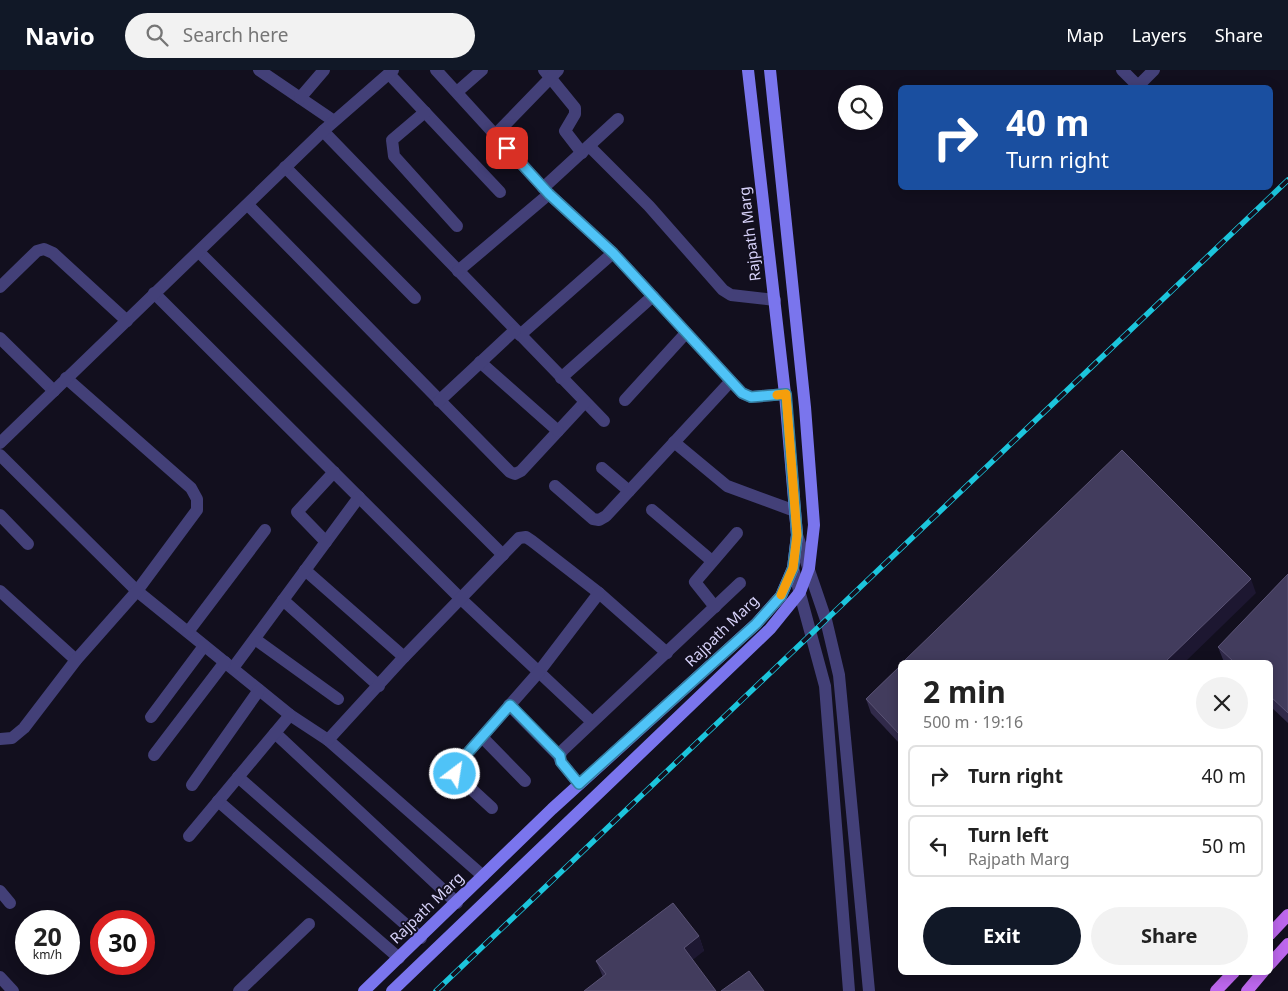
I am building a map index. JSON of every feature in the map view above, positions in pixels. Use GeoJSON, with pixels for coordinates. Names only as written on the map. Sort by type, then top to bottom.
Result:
{"type":"FeatureCollection","features":[{"type":"Feature","properties":{"kind":"main road","name":"Rajpath Marg"},"geometry":{"type":"LineString","coordinates":[[364,991],[579,784],[756,624],[781,596],[793,568],[797,535],[786,394],[748,70]]}},
{"type":"Feature","properties":{"kind":"main road","name":"Rajpath Marg"},"geometry":{"type":"LineString","coordinates":[[392,991],[770,629],[800,592],[809,568],[814,525],[805,407],[770,70]]}},
{"type":"Feature","properties":{"kind":"main road"},"geometry":{"type":"LineString","coordinates":[[1273,931],[1288,915]]}},
{"type":"Feature","properties":{"kind":"main road"},"geometry":{"type":"LineString","coordinates":[[1273,961],[1288,944]]}},
{"type":"Feature","properties":{"kind":"main road"},"geometry":{"type":"LineString","coordinates":[[1216,991],[1231,975]]}},
{"type":"Feature","properties":{"kind":"main road"},"geometry":{"type":"LineString","coordinates":[[1247,991],[1260,975]]}},
{"type":"Feature","properties":{"kind":"street"},"geometry":{"type":"LineString","coordinates":[[259,70],[334,122]]}},
{"type":"Feature","properties":{"kind":"street"},"geometry":{"type":"LineString","coordinates":[[300,98],[324,70]]}},
{"type":"Feature","properties":{"kind":"street"},"geometry":{"type":"LineString","coordinates":[[436,70],[546,191],[613,253],[654,296],[730,382],[742,393],[751,397],[786,394]]}},
{"type":"Feature","properties":{"kind":"street"},"geometry":{"type":"LineString","coordinates":[[457,92],[482,70]]}},
{"type":"Feature","properties":{"kind":"street"},"geometry":{"type":"LineString","coordinates":[[1122,70],[1135,85]]}},
{"type":"Feature","properties":{"kind":"street"},"geometry":{"type":"LineString","coordinates":[[1139,85],[1154,70]]}},
{"type":"Feature","properties":{"kind":"street"},"geometry":{"type":"LineString","coordinates":[[0,444],[323,131],[391,72],[425,112],[500,192]]}},
{"type":"Feature","properties":{"kind":"street"},"geometry":{"type":"LineString","coordinates":[[495,135],[551,73],[575,108],[575,114],[565,131],[649,206],[723,290],[731,295],[775,300]]}},
{"type":"Feature","properties":{"kind":"street"},"geometry":{"type":"LineString","coordinates":[[425,112],[392,140],[391,148],[394,156],[457,226]]}},
{"type":"Feature","properties":{"kind":"street"},"geometry":{"type":"LineString","coordinates":[[458,271],[546,191],[618,119]]}},
{"type":"Feature","properties":{"kind":"street"},"geometry":{"type":"LineString","coordinates":[[323,131],[518,332],[560,378],[604,421]]}},
{"type":"Feature","properties":{"kind":"street"},"geometry":{"type":"LineString","coordinates":[[286,167],[415,298]]}},
{"type":"Feature","properties":{"kind":"street"},"geometry":{"type":"LineString","coordinates":[[248,205],[504,467],[515,474],[521,471],[584,402]]}},
{"type":"Feature","properties":{"kind":"street"},"geometry":{"type":"LineString","coordinates":[[0,287],[37,251],[44,248],[53,253],[127,321]]}},
{"type":"Feature","properties":{"kind":"street"},"geometry":{"type":"LineString","coordinates":[[199,252],[502,554]]}},
{"type":"Feature","properties":{"kind":"street"},"geometry":{"type":"LineString","coordinates":[[439,401],[480,362],[613,253]]}},
{"type":"Feature","properties":{"kind":"street"},"geometry":{"type":"LineString","coordinates":[[154,293],[460,598],[591,721]]}},
{"type":"Feature","properties":{"kind":"street"},"geometry":{"type":"LineString","coordinates":[[560,378],[654,296]]}},
{"type":"Feature","properties":{"kind":"street"},"geometry":{"type":"LineString","coordinates":[[625,400],[686,333]]}},
{"type":"Feature","properties":{"kind":"street"},"geometry":{"type":"LineString","coordinates":[[0,338],[54,391]]}},
{"type":"Feature","properties":{"kind":"street"},"geometry":{"type":"LineString","coordinates":[[480,362],[558,431]]}},
{"type":"Feature","properties":{"kind":"street"},"geometry":{"type":"LineString","coordinates":[[0,740],[12,738],[24,728],[76,660],[137,591],[197,510],[197,499],[191,488],[66,378]]}},
{"type":"Feature","properties":{"kind":"street"},"geometry":{"type":"LineString","coordinates":[[555,486],[593,519],[599,520],[606,516],[730,382]]}},
{"type":"Feature","properties":{"kind":"street"},"geometry":{"type":"LineString","coordinates":[[674,442],[727,486],[795,511]]}},
{"type":"Feature","properties":{"kind":"street"},"geometry":{"type":"LineString","coordinates":[[0,455],[137,591],[259,690],[328,740],[484,876]]}},
{"type":"Feature","properties":{"kind":"street"},"geometry":{"type":"LineString","coordinates":[[602,468],[629,491]]}},
{"type":"Feature","properties":{"kind":"street"},"geometry":{"type":"LineString","coordinates":[[326,542],[297,512],[334,472]]}},
{"type":"Feature","properties":{"kind":"street"},"geometry":{"type":"LineString","coordinates":[[154,755],[229,665],[255,639],[359,497]]}},
{"type":"Feature","properties":{"kind":"street"},"geometry":{"type":"LineString","coordinates":[[652,510],[712,561]]}},
{"type":"Feature","properties":{"kind":"street"},"geometry":{"type":"LineString","coordinates":[[0,515],[28,544]]}},
{"type":"Feature","properties":{"kind":"street"},"geometry":{"type":"LineString","coordinates":[[188,632],[266,530]]}},
{"type":"Feature","properties":{"kind":"street"},"geometry":{"type":"LineString","coordinates":[[715,607],[695,582],[737,533]]}},
{"type":"Feature","properties":{"kind":"street"},"geometry":{"type":"LineString","coordinates":[[797,535],[826,620],[839,675],[869,991]]}},
{"type":"Feature","properties":{"kind":"street"},"geometry":{"type":"LineString","coordinates":[[328,740],[379,686],[404,656],[519,538],[526,537],[599,593],[666,653]]}},
{"type":"Feature","properties":{"kind":"street"},"geometry":{"type":"LineString","coordinates":[[793,568],[825,686],[849,991]]}},
{"type":"Feature","properties":{"kind":"street"},"geometry":{"type":"LineString","coordinates":[[305,570],[404,656]]}},
{"type":"Feature","properties":{"kind":"street"},"geometry":{"type":"LineString","coordinates":[[560,756],[591,721],[740,583]]}},
{"type":"Feature","properties":{"kind":"street"},"geometry":{"type":"LineString","coordinates":[[0,591],[76,660]]}},
{"type":"Feature","properties":{"kind":"street"},"geometry":{"type":"LineString","coordinates":[[492,808],[455,774],[458,764],[538,673],[599,593]]}},
{"type":"Feature","properties":{"kind":"street"},"geometry":{"type":"LineString","coordinates":[[283,600],[379,686]]}},
{"type":"Feature","properties":{"kind":"street"},"geometry":{"type":"LineString","coordinates":[[255,639],[338,699]]}},
{"type":"Feature","properties":{"kind":"street"},"geometry":{"type":"LineString","coordinates":[[151,717],[204,646]]}},
{"type":"Feature","properties":{"kind":"street"},"geometry":{"type":"LineString","coordinates":[[192,785],[259,690]]}},
{"type":"Feature","properties":{"kind":"street"},"geometry":{"type":"LineString","coordinates":[[510,705],[560,756],[561,762],[579,784]]}},
{"type":"Feature","properties":{"kind":"street"},"geometry":{"type":"LineString","coordinates":[[189,836],[290,714]]}},
{"type":"Feature","properties":{"kind":"street"},"geometry":{"type":"LineString","coordinates":[[275,733],[457,903]]}},
{"type":"Feature","properties":{"kind":"street"},"geometry":{"type":"LineString","coordinates":[[482,737],[525,781]]}},
{"type":"Feature","properties":{"kind":"street"},"geometry":{"type":"LineString","coordinates":[[238,777],[421,938]]}},
{"type":"Feature","properties":{"kind":"street"},"geometry":{"type":"LineString","coordinates":[[218,801],[399,958]]}},
{"type":"Feature","properties":{"kind":"street"},"geometry":{"type":"LineString","coordinates":[[0,891],[10,903]]}},
{"type":"Feature","properties":{"kind":"street"},"geometry":{"type":"LineString","coordinates":[[239,991],[309,924]]}},
{"type":"Feature","properties":{"kind":"street"},"geometry":{"type":"LineString","coordinates":[[0,977],[13,991]]}},
{"type":"Feature","properties":{"kind":"building"},"geometry":{"type":"Polygon","coordinates":[[[1122,450],[1251,579],[1167,660],[905,660],[1122,450]]]}},
{"type":"Feature","properties":{"kind":"building"},"geometry":{"type":"Polygon","coordinates":[[[1288,574],[1288,713],[1273,699],[1273,660],[1232,660],[1218,647],[1288,574]]]}},
{"type":"Feature","properties":{"kind":"building"},"geometry":{"type":"Polygon","coordinates":[[[898,668],[898,733],[866,699],[898,668]]]}},
{"type":"Feature","properties":{"kind":"building"},"geometry":{"type":"Polygon","coordinates":[[[673,903],[699,936],[684,948],[716,991],[584,991],[606,974],[596,961],[673,903]]]}},
{"type":"Feature","properties":{"kind":"building"},"geometry":{"type":"Polygon","coordinates":[[[749,971],[764,991],[721,991],[749,971]]]}},
{"type":"Feature","properties":{"kind":"railway"},"geometry":{"type":"LineString","coordinates":[[436,991],[1288,180]]}},
{"type":"Feature","properties":{"kind":"slow traffic"},"geometry":{"type":"LineString","coordinates":[[777,395],[786,394],[797,535],[793,568],[781,595]]}},
{"type":"Feature","properties":{"kind":"route"},"geometry":{"type":"LineString","coordinates":[[455,774],[458,764],[510,705],[560,756],[561,762],[579,784],[756,624],[781,596],[793,568],[797,535],[786,394],[751,397],[742,393],[613,253],[549,194],[507,148]]}}]}
